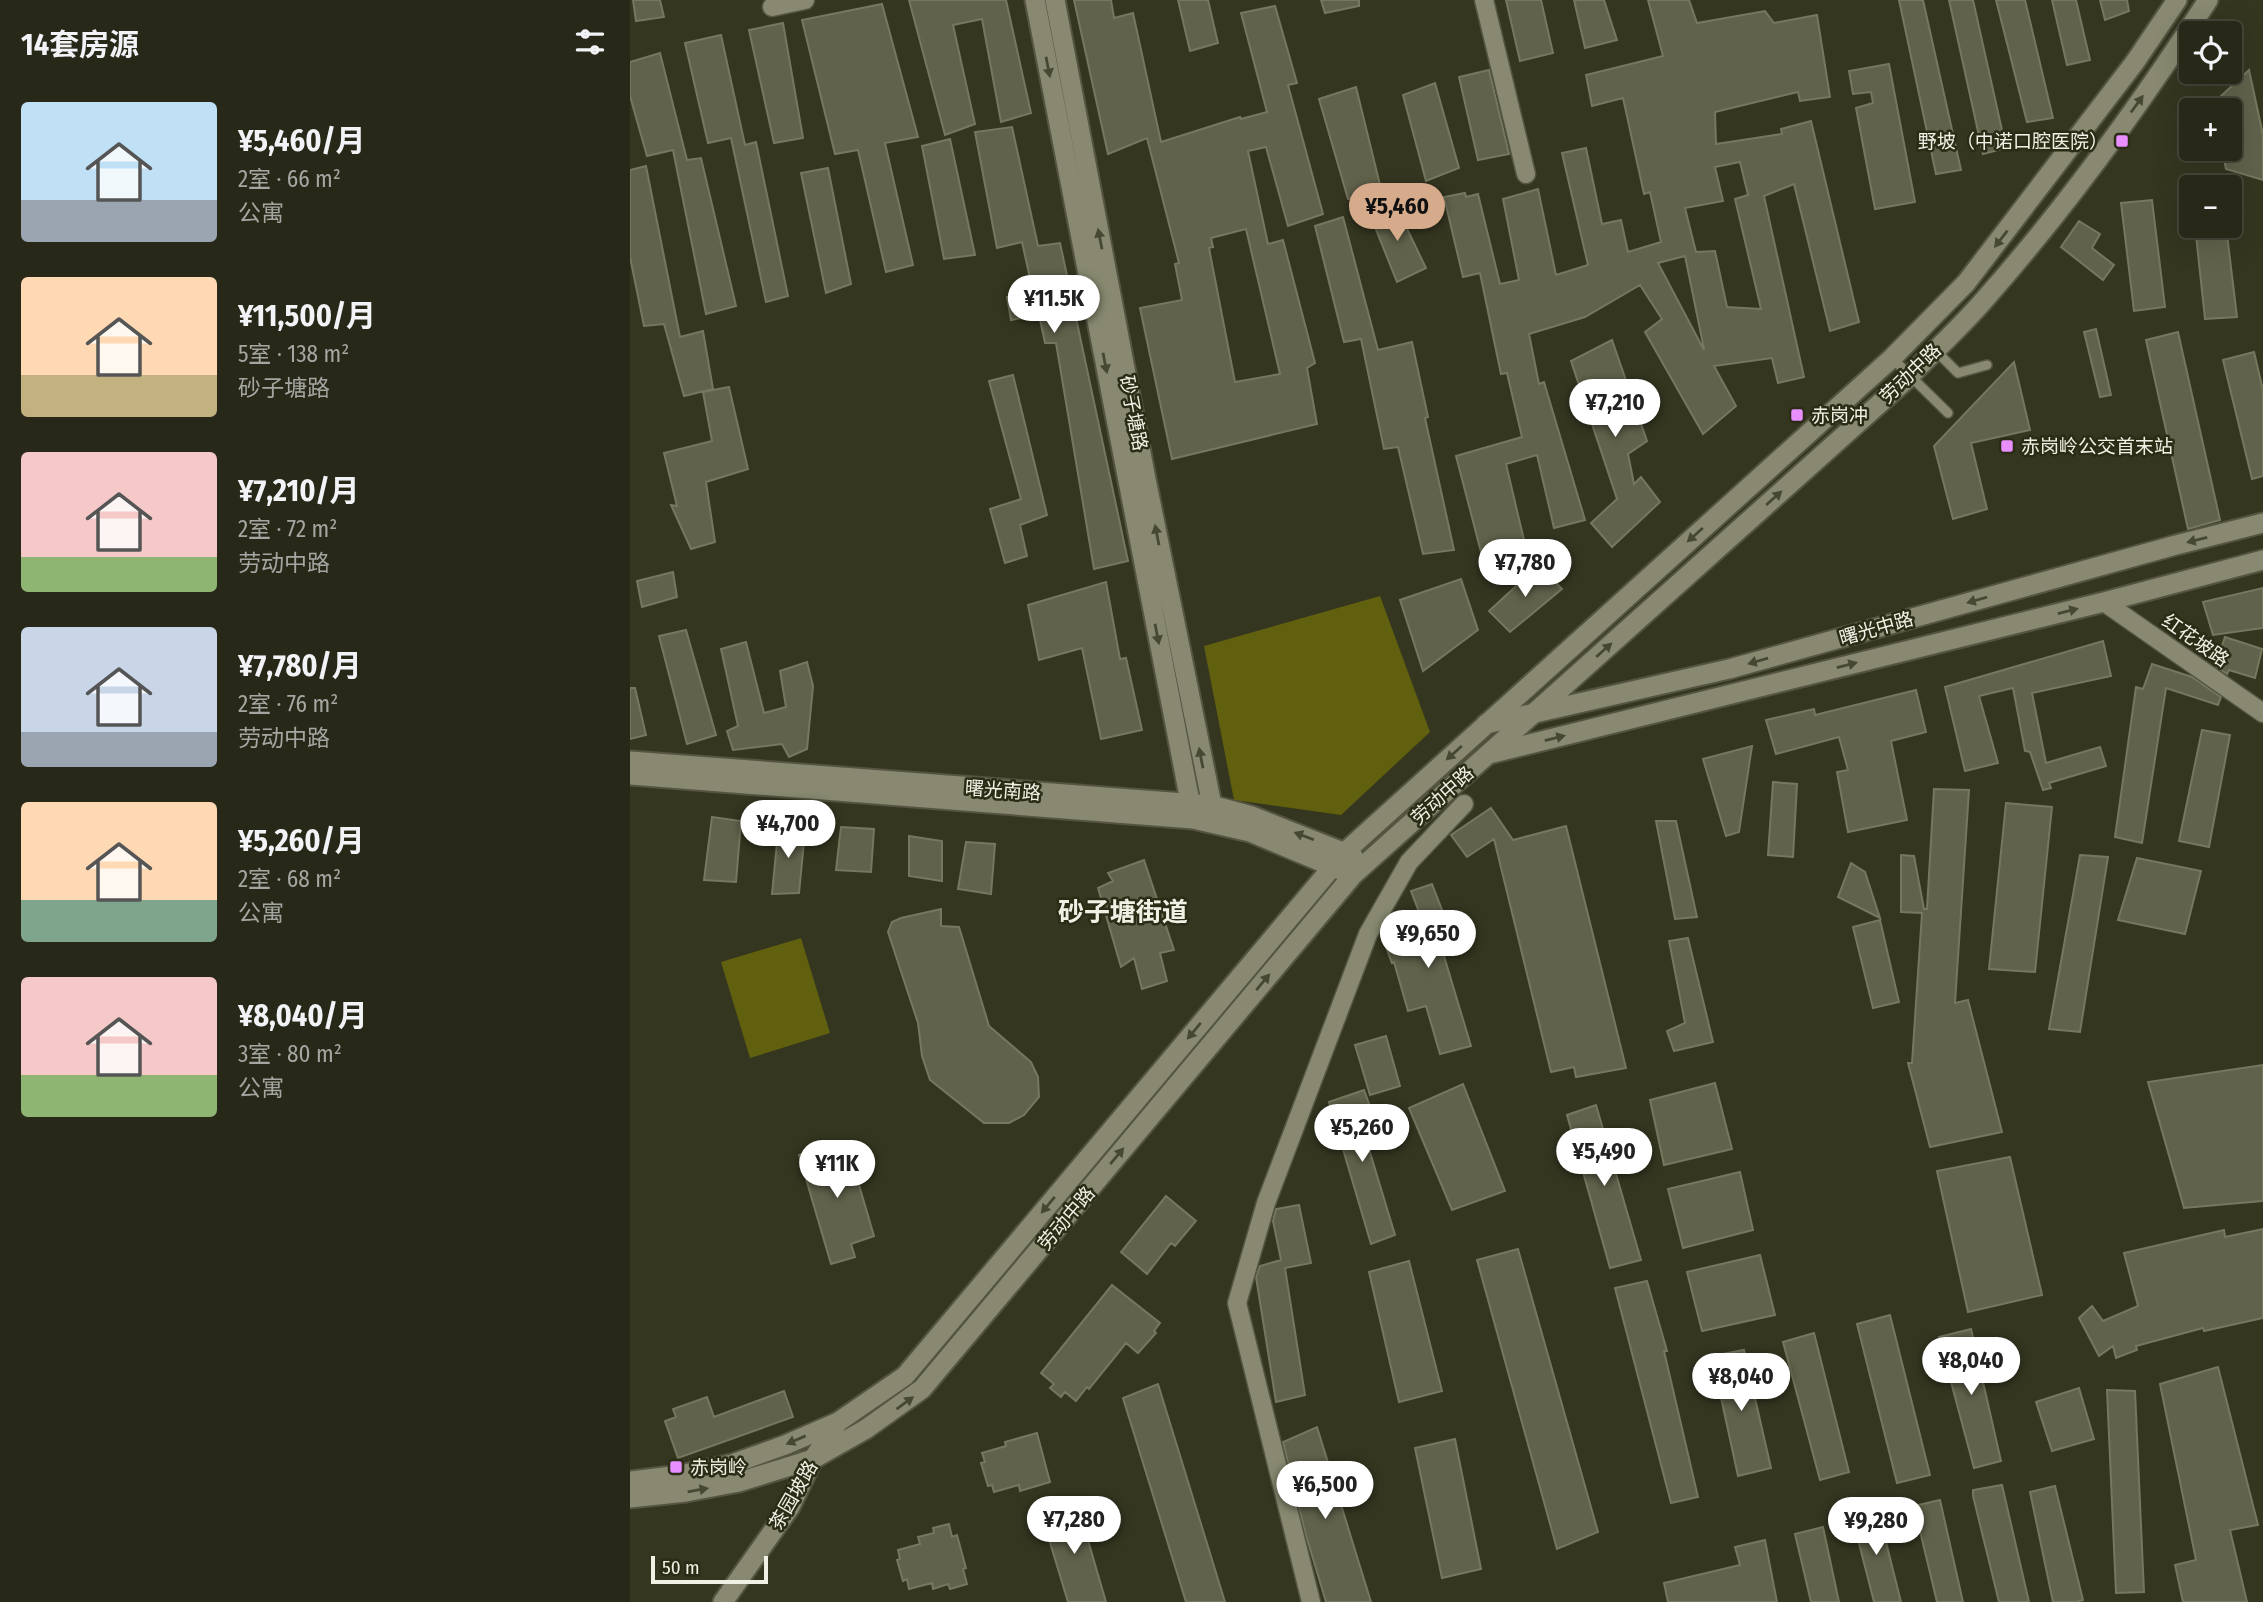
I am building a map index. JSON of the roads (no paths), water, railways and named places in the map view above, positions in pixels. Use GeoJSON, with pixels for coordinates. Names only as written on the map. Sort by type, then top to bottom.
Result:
{"type":"FeatureCollection","features":[{"type":"Feature","properties":{"kind":"main road","name":"砂子塘路"},"geometry":{"type":"LineString","coordinates":[[1035,0],[1192,812]]}},
{"type":"Feature","properties":{"kind":"main road","name":"砂子塘路"},"geometry":{"type":"LineString","coordinates":[[1055,0],[1216,824]]}},
{"type":"Feature","properties":{"kind":"main road","name":"劳动中路"},"geometry":{"type":"LineString","coordinates":[[630,1480],[680,1475],[732,1464],[785,1445],[838,1422],[905,1376],[1338,859],[1892,358],[1966,283],[2135,62],[2177,0]]}},
{"type":"Feature","properties":{"kind":"main road","name":"劳动中路"},"geometry":{"type":"LineString","coordinates":[[630,1498],[686,1492],[739,1482],[813,1459],[866,1429],[922,1390],[1360,869],[1910,376],[1984,300],[2068,199],[2155,80],[2208,0]]}},
{"type":"Feature","properties":{"kind":"main road","name":"曙光中路"},"geometry":{"type":"LineString","coordinates":[[1486,724],[1729,669],[2263,523]]}},
{"type":"Feature","properties":{"kind":"main road","name":"曙光中路"},"geometry":{"type":"LineString","coordinates":[[1489,754],[2263,560]]}},
{"type":"Feature","properties":{"kind":"main road","name":"曙光南路"},"geometry":{"type":"LineString","coordinates":[[630,761],[1192,812],[1216,824],[1338,859]]}},
{"type":"Feature","properties":{"kind":"main road","name":"曙光南路"},"geometry":{"type":"LineString","coordinates":[[630,775],[1192,812],[1211,805],[1252,816],[1360,869]]}},
{"type":"Feature","properties":{"kind":"main road","name":"茶园坡路"},"geometry":{"type":"LineString","coordinates":[[723,1602],[789,1507],[813,1459],[838,1422]]}},
{"type":"Feature","properties":{"kind":"street"},"geometry":{"type":"LineString","coordinates":[[772,7],[805,0]]}},
{"type":"Feature","properties":{"kind":"street"},"geometry":{"type":"LineString","coordinates":[[1485,0],[1526,174]]}},
{"type":"Feature","properties":{"kind":"street","name":"红花坡路"},"geometry":{"type":"LineString","coordinates":[[2104,602],[2263,713]]}},
{"type":"Feature","properties":{"kind":"street"},"geometry":{"type":"LineString","coordinates":[[1311,1602],[1237,1303],[1266,1203],[1368,934],[1409,862],[1464,804]]}},
{"type":"Feature","properties":{"kind":"lane"},"geometry":{"type":"LineString","coordinates":[[1935,350],[1958,373],[1987,365]]}},
{"type":"Feature","properties":{"kind":"lane"},"geometry":{"type":"LineString","coordinates":[[1892,358],[1948,413]]}},
{"type":"Feature","properties":{"kind":"place","name":"野坡（中诺口腔医院）"},"geometry":{"type":"Point","coordinates":[2122,141]}},
{"type":"Feature","properties":{"kind":"place","name":"赤岗冲"},"geometry":{"type":"Point","coordinates":[1797,415]}},
{"type":"Feature","properties":{"kind":"place","name":"赤岗岭公交首末站"},"geometry":{"type":"Point","coordinates":[2007,446]}},
{"type":"Feature","properties":{"kind":"place","name":"赤岗岭"},"geometry":{"type":"Point","coordinates":[676,1467]}},
{"type":"Feature","properties":{"kind":"district","name":"砂子塘街道"},"geometry":{"type":"Point","coordinates":[1123,912]}}]}
